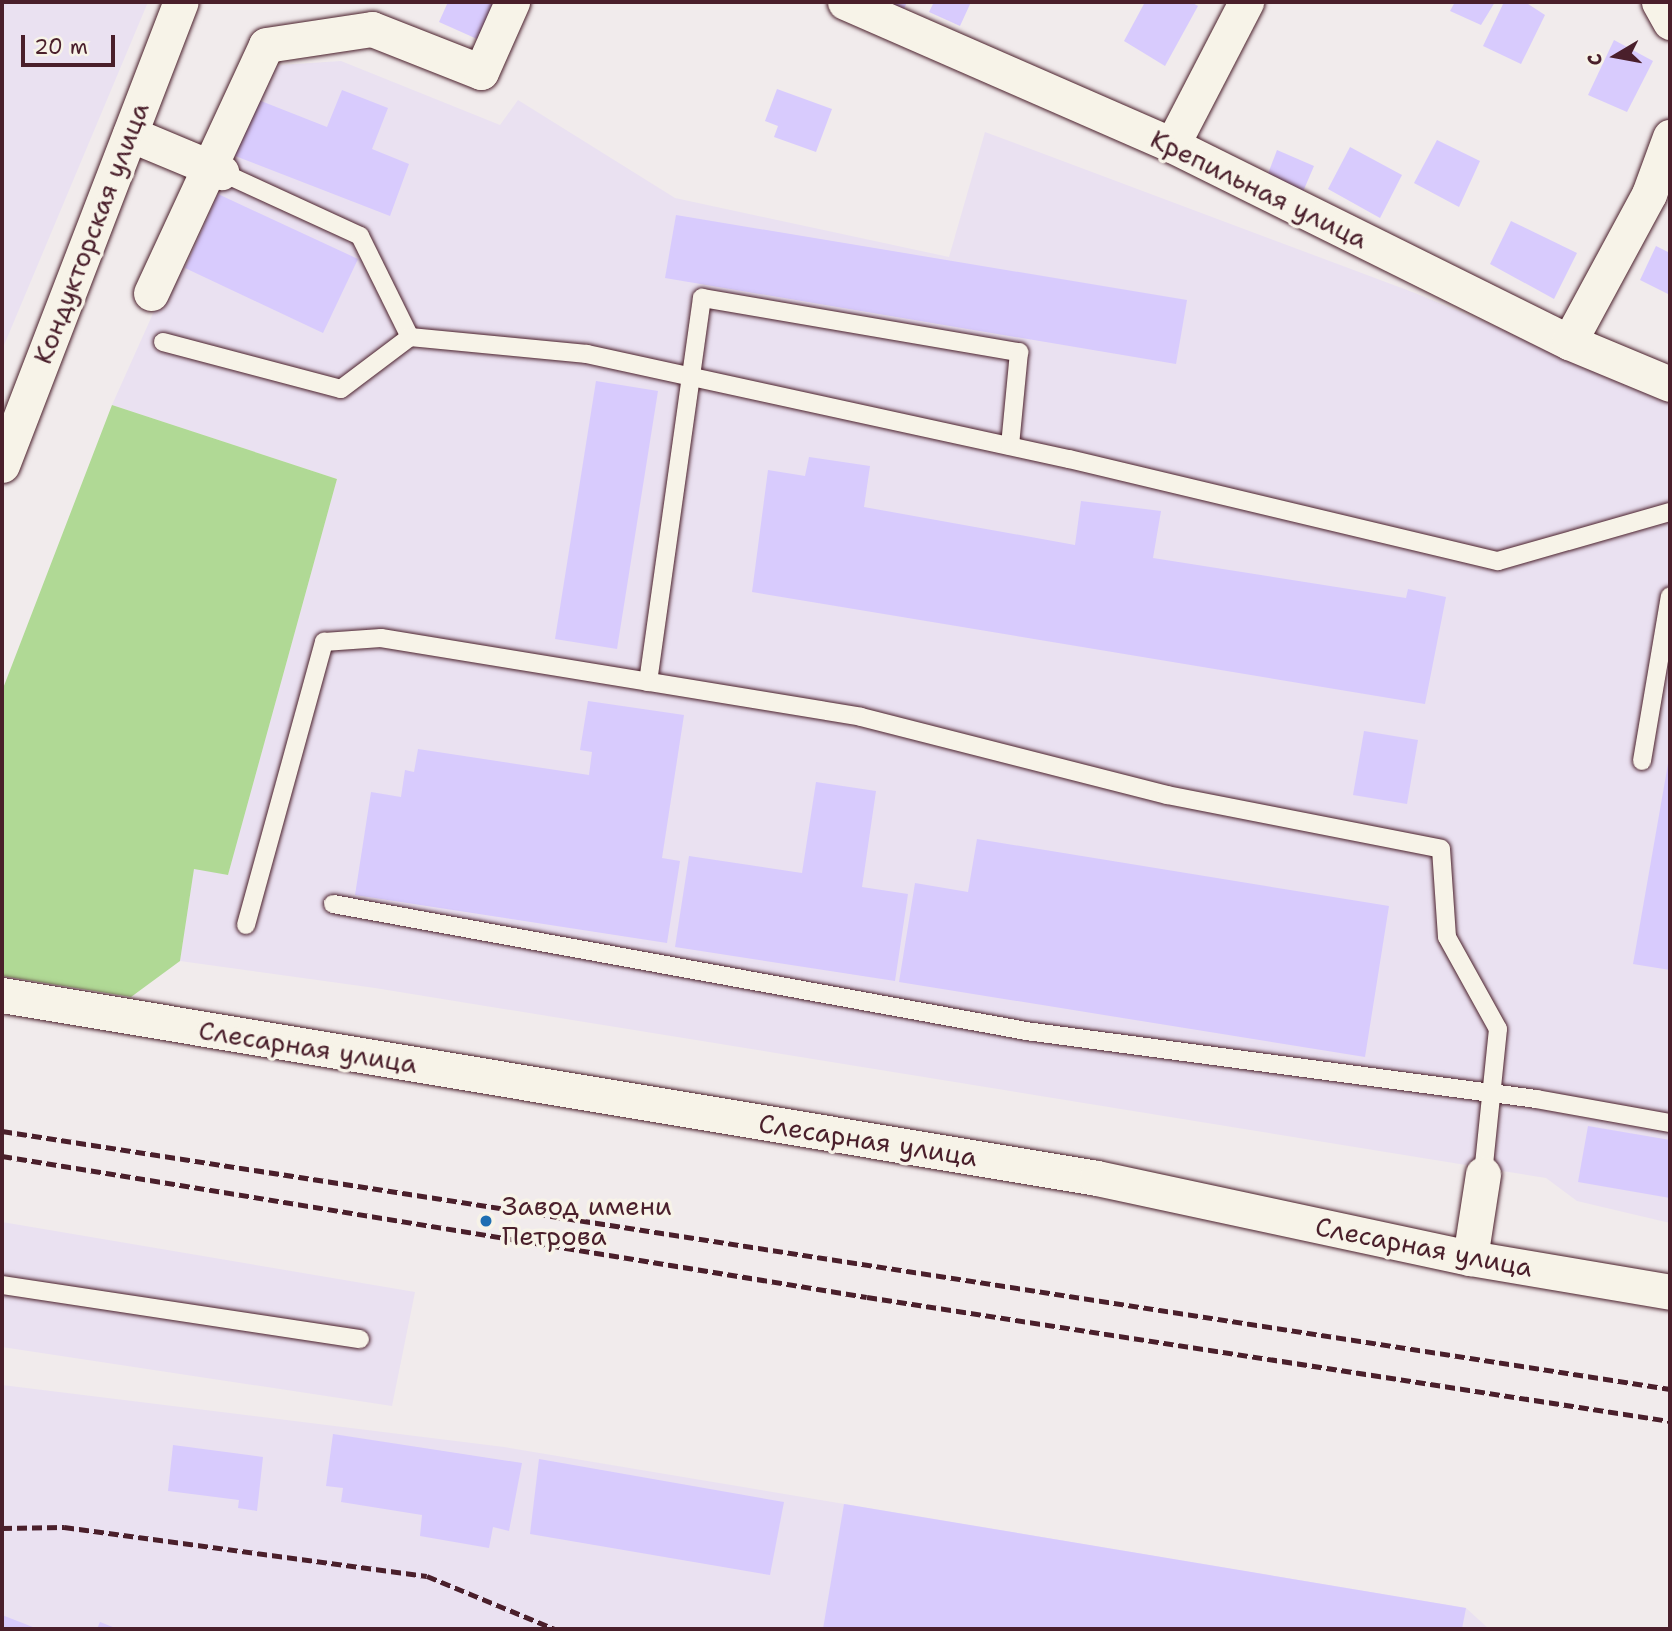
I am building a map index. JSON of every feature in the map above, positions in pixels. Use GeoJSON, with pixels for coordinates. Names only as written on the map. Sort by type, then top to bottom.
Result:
{"type":"FeatureCollection","features":[{"type":"Feature","properties":{"kind":"street","name":"Кондукторская улица"},"geometry":{"type":"LineString","coordinates":[[2,465],[181,2]]}},
{"type":"Feature","properties":{"kind":"street"},"geometry":{"type":"LineString","coordinates":[[151,293],[216,170],[266,46],[372,29],[481,72],[512,2]]}},
{"type":"Feature","properties":{"kind":"street","name":"Крепильная улица"},"geometry":{"type":"LineString","coordinates":[[845,2],[1171,145],[1569,342],[1670,384]]}},
{"type":"Feature","properties":{"kind":"street"},"geometry":{"type":"LineString","coordinates":[[1171,145],[1247,2]]}},
{"type":"Feature","properties":{"kind":"street"},"geometry":{"type":"LineString","coordinates":[[1659,2],[1670,22]]}},
{"type":"Feature","properties":{"kind":"street"},"geometry":{"type":"LineString","coordinates":[[130,134],[216,170]]}},
{"type":"Feature","properties":{"kind":"street"},"geometry":{"type":"LineString","coordinates":[[1569,342],[1649,194],[1670,137]]}},
{"type":"Feature","properties":{"kind":"street","name":"Слесарная улица"},"geometry":{"type":"LineString","coordinates":[[2,995],[1097,1178],[1470,1258],[1670,1292]]}},
{"type":"Feature","properties":{"kind":"street"},"geometry":{"type":"LineString","coordinates":[[1470,1258],[1483,1174]]}},
{"type":"Feature","properties":{"kind":"lane"},"geometry":{"type":"LineString","coordinates":[[216,170],[360,236],[410,337]]}},
{"type":"Feature","properties":{"kind":"lane"},"geometry":{"type":"LineString","coordinates":[[648,682],[702,298],[1019,352],[1010,446]]}},
{"type":"Feature","properties":{"kind":"lane"},"geometry":{"type":"LineString","coordinates":[[163,342],[341,389],[410,337],[587,354],[1010,446],[1498,561],[1670,512]]}},
{"type":"Feature","properties":{"kind":"lane"},"geometry":{"type":"LineString","coordinates":[[1642,761],[1670,596]]}},
{"type":"Feature","properties":{"kind":"lane"},"geometry":{"type":"LineString","coordinates":[[246,925],[324,642],[381,638],[861,717],[1167,795],[1441,849],[1447,937],[1498,1028],[1483,1174]]}},
{"type":"Feature","properties":{"kind":"lane"},"geometry":{"type":"LineString","coordinates":[[333,904],[1026,1031],[1491,1093],[1670,1123]]}},
{"type":"Feature","properties":{"kind":"lane"},"geometry":{"type":"LineString","coordinates":[[2,1285],[360,1339]]}},
{"type":"Feature","properties":{"kind":"shaded area"},"geometry":{"type":"Polygon","coordinates":[[[2,2],[148,2],[2,350],[2,2]]]}},
{"type":"Feature","properties":{"kind":"shaded area"},"geometry":{"type":"Polygon","coordinates":[[[341,61],[500,125],[518,100],[675,198],[949,257],[985,132],[1415,293],[1670,399],[1670,1223],[1577,1201],[1546,1178],[375,988],[180,961],[194,868],[228,875],[337,479],[112,405],[264,66],[341,61]]]}},
{"type":"Feature","properties":{"kind":"shaded area"},"geometry":{"type":"Polygon","coordinates":[[[2,1222],[415,1292],[392,1406],[2,1347],[2,1222]]]}},
{"type":"Feature","properties":{"kind":"shaded area"},"geometry":{"type":"Polygon","coordinates":[[[2,1385],[504,1447],[1466,1608],[1489,1629],[2,1629],[2,1385]]]}},
{"type":"Feature","properties":{"kind":"green space"},"geometry":{"type":"Polygon","coordinates":[[[112,405],[337,479],[228,875],[194,869],[180,961],[131,997],[2,976],[2,691],[112,405]]]}},
{"type":"Feature","properties":{"kind":"building"},"geometry":{"type":"Polygon","coordinates":[[[448,2],[503,2],[486,43],[439,22],[448,2]]]}},
{"type":"Feature","properties":{"kind":"building"},"geometry":{"type":"Polygon","coordinates":[[[867,2],[907,2],[901,16],[867,2]]]}},
{"type":"Feature","properties":{"kind":"building"},"geometry":{"type":"Polygon","coordinates":[[[934,2],[971,2],[960,26],[929,12],[934,2]]]}},
{"type":"Feature","properties":{"kind":"building"},"geometry":{"type":"Polygon","coordinates":[[[1145,2],[1191,2],[1198,6],[1165,66],[1124,41],[1145,2]]]}},
{"type":"Feature","properties":{"kind":"building"},"geometry":{"type":"Polygon","coordinates":[[[1455,2],[1495,2],[1481,25],[1450,11],[1455,2]]]}},
{"type":"Feature","properties":{"kind":"building"},"geometry":{"type":"Polygon","coordinates":[[[1504,2],[1525,2],[1545,15],[1521,64],[1483,46],[1504,2]]]}},
{"type":"Feature","properties":{"kind":"building"},"geometry":{"type":"Polygon","coordinates":[[[1614,40],[1653,61],[1627,112],[1588,95],[1614,40]]]}},
{"type":"Feature","properties":{"kind":"building"},"geometry":{"type":"Polygon","coordinates":[[[777,89],[832,109],[816,152],[774,137],[778,126],[765,121],[777,89]]]}},
{"type":"Feature","properties":{"kind":"building"},"geometry":{"type":"Polygon","coordinates":[[[342,90],[388,108],[372,149],[409,164],[390,216],[230,154],[251,97],[327,127],[342,90]]]}},
{"type":"Feature","properties":{"kind":"building"},"geometry":{"type":"Polygon","coordinates":[[[1437,140],[1480,161],[1459,207],[1414,183],[1437,140]]]}},
{"type":"Feature","properties":{"kind":"building"},"geometry":{"type":"Polygon","coordinates":[[[1350,147],[1402,175],[1380,218],[1328,189],[1350,147]]]}},
{"type":"Feature","properties":{"kind":"building"},"geometry":{"type":"Polygon","coordinates":[[[1277,150],[1314,166],[1302,194],[1266,179],[1277,150]]]}},
{"type":"Feature","properties":{"kind":"building"},"geometry":{"type":"Polygon","coordinates":[[[218,194],[358,259],[323,333],[185,268],[218,194]]]}},
{"type":"Feature","properties":{"kind":"building"},"geometry":{"type":"Polygon","coordinates":[[[676,215],[1187,300],[1176,364],[665,278],[676,215]]]}},
{"type":"Feature","properties":{"kind":"building"},"geometry":{"type":"Polygon","coordinates":[[[1511,221],[1577,253],[1554,299],[1490,264],[1511,221]]]}},
{"type":"Feature","properties":{"kind":"building"},"geometry":{"type":"Polygon","coordinates":[[[1656,246],[1670,253],[1670,295],[1640,280],[1656,246]]]}},
{"type":"Feature","properties":{"kind":"building"},"geometry":{"type":"Polygon","coordinates":[[[596,381],[658,391],[617,649],[555,639],[596,381]]]}},
{"type":"Feature","properties":{"kind":"building"},"geometry":{"type":"Polygon","coordinates":[[[809,457],[870,466],[864,507],[1075,545],[1081,501],[1161,511],[1153,558],[1406,598],[1408,589],[1446,597],[1425,704],[752,592],[768,470],[805,476],[809,457]]]}},
{"type":"Feature","properties":{"kind":"building"},"geometry":{"type":"Polygon","coordinates":[[[588,701],[684,715],[662,858],[680,861],[667,943],[355,895],[371,792],[401,797],[405,770],[414,772],[418,749],[589,775],[592,752],[580,750],[588,701]]]}},
{"type":"Feature","properties":{"kind":"building"},"geometry":{"type":"Polygon","coordinates":[[[1364,731],[1418,740],[1407,804],[1353,795],[1364,731]]]}},
{"type":"Feature","properties":{"kind":"building"},"geometry":{"type":"Polygon","coordinates":[[[1670,759],[1670,970],[1633,964],[1670,759]]]}},
{"type":"Feature","properties":{"kind":"building"},"geometry":{"type":"Polygon","coordinates":[[[816,782],[876,791],[862,887],[908,894],[895,981],[675,947],[689,856],[802,873],[816,782]]]}},
{"type":"Feature","properties":{"kind":"building"},"geometry":{"type":"Polygon","coordinates":[[[977,839],[1389,906],[1365,1057],[899,982],[915,883],[968,892],[977,839]]]}},
{"type":"Feature","properties":{"kind":"building"},"geometry":{"type":"Polygon","coordinates":[[[1588,1126],[1670,1140],[1670,1198],[1578,1182],[1588,1126]]]}},
{"type":"Feature","properties":{"kind":"building"},"geometry":{"type":"Polygon","coordinates":[[[333,1434],[522,1463],[509,1531],[493,1527],[489,1548],[420,1536],[422,1515],[341,1502],[343,1488],[326,1486],[333,1434]]]}},
{"type":"Feature","properties":{"kind":"building"},"geometry":{"type":"Polygon","coordinates":[[[173,1445],[263,1457],[257,1511],[238,1508],[239,1500],[168,1491],[173,1445]]]}},
{"type":"Feature","properties":{"kind":"building"},"geometry":{"type":"Polygon","coordinates":[[[539,1459],[784,1502],[770,1575],[530,1534],[539,1459]]]}},
{"type":"Feature","properties":{"kind":"building"},"geometry":{"type":"Polygon","coordinates":[[[844,1504],[1466,1608],[1462,1629],[823,1629],[844,1504]]]}},
{"type":"Feature","properties":{"kind":"building"},"geometry":{"type":"Polygon","coordinates":[[[2,1615],[38,1629],[2,1629],[2,1615]]]}},
{"type":"Feature","properties":{"kind":"building"},"geometry":{"type":"Polygon","coordinates":[[[100,1622],[118,1629],[97,1629],[100,1622]]]}},
{"type":"Feature","properties":{"kind":"railway"},"geometry":{"type":"LineString","coordinates":[[2,1131],[1670,1389]]}},
{"type":"Feature","properties":{"kind":"railway"},"geometry":{"type":"LineString","coordinates":[[2,1156],[867,1297],[1670,1421]]}},
{"type":"Feature","properties":{"kind":"railway"},"geometry":{"type":"LineString","coordinates":[[2,1528],[64,1527],[427,1576],[555,1629]]}},
{"type":"Feature","properties":{"kind":"place","name":"Завод имени Петрова"},"geometry":{"type":"Point","coordinates":[486,1221]}}]}
